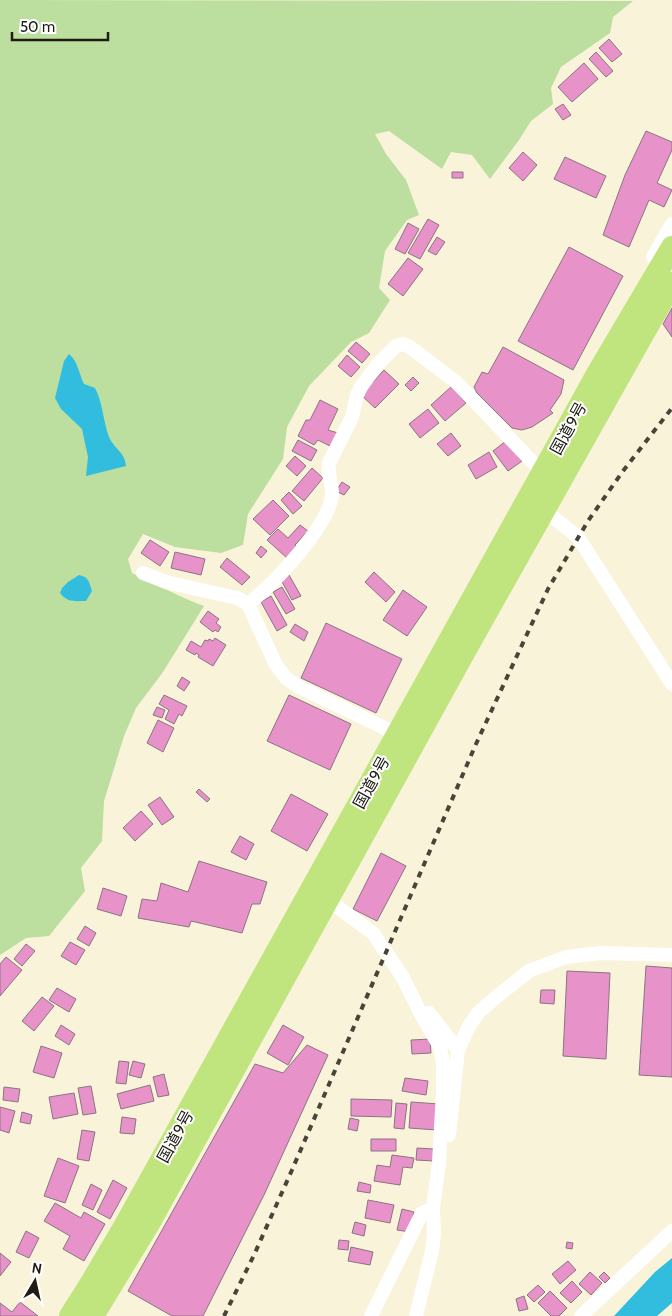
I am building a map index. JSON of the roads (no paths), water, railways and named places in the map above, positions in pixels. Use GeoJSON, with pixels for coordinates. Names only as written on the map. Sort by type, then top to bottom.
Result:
{"type":"FeatureCollection","features":[{"type":"Feature","properties":{"kind":"highway","name":"国道9号"},"geometry":{"type":"LineString","coordinates":[[70,1316],[125,1225],[643,294],[672,247]]}},
{"type":"Feature","properties":{"kind":"highway","name":"国道9号"},"geometry":{"type":"LineString","coordinates":[[93,1316],[150,1222],[544,510],[672,283]]}},
{"type":"Feature","properties":{"kind":"street"},"geometry":{"type":"LineString","coordinates":[[643,294],[653,257],[672,224]]}},
{"type":"Feature","properties":{"kind":"street"},"geometry":{"type":"LineString","coordinates":[[248,604],[265,591],[301,552],[324,517],[332,495],[327,471],[329,463],[352,417],[357,395],[377,365],[396,346],[403,344],[410,346],[456,382],[543,473]]}},
{"type":"Feature","properties":{"kind":"street"},"geometry":{"type":"LineString","coordinates":[[544,510],[578,537],[672,684]]}},
{"type":"Feature","properties":{"kind":"street"},"geometry":{"type":"LineString","coordinates":[[143,573],[166,582],[238,598],[248,604],[276,664],[286,678],[299,687],[398,734]]}},
{"type":"Feature","properties":{"kind":"street"},"geometry":{"type":"LineString","coordinates":[[328,900],[372,933],[402,976],[440,1047],[443,1063],[443,1092],[439,1163],[433,1208],[434,1234],[432,1251],[416,1316]]}},
{"type":"Feature","properties":{"kind":"street"},"geometry":{"type":"LineString","coordinates":[[436,1183],[444,1170],[458,1050],[469,1026],[479,1012],[529,971],[566,957],[601,953],[672,955]]}},
{"type":"Feature","properties":{"kind":"street"},"geometry":{"type":"LineString","coordinates":[[418,1006],[428,1012],[458,1050]]}},
{"type":"Feature","properties":{"kind":"street"},"geometry":{"type":"LineString","coordinates":[[370,1316],[422,1213],[433,1208]]}},
{"type":"Feature","properties":{"kind":"street"},"geometry":{"type":"LineString","coordinates":[[581,1316],[672,1231]]}},
{"type":"Feature","properties":{"kind":"water"},"geometry":{"type":"Polygon","coordinates":[[[69,354],[76,364],[84,384],[95,388],[100,400],[109,437],[124,457],[126,466],[86,476],[88,457],[82,429],[61,409],[55,398],[64,361],[69,354]]]}},
{"type":"Feature","properties":{"kind":"water"},"geometry":{"type":"Polygon","coordinates":[[[79,575],[87,579],[92,591],[86,601],[69,600],[60,593],[62,588],[79,575]]]}},
{"type":"Feature","properties":{"kind":"water"},"geometry":{"type":"Polygon","coordinates":[[[672,1258],[672,1303],[657,1316],[614,1316],[655,1272],[672,1258]]]}},
{"type":"Feature","properties":{"kind":"railway"},"geometry":{"type":"LineString","coordinates":[[224,1316],[292,1170],[476,744],[548,589],[588,521],[623,471],[672,408]]}}]}
